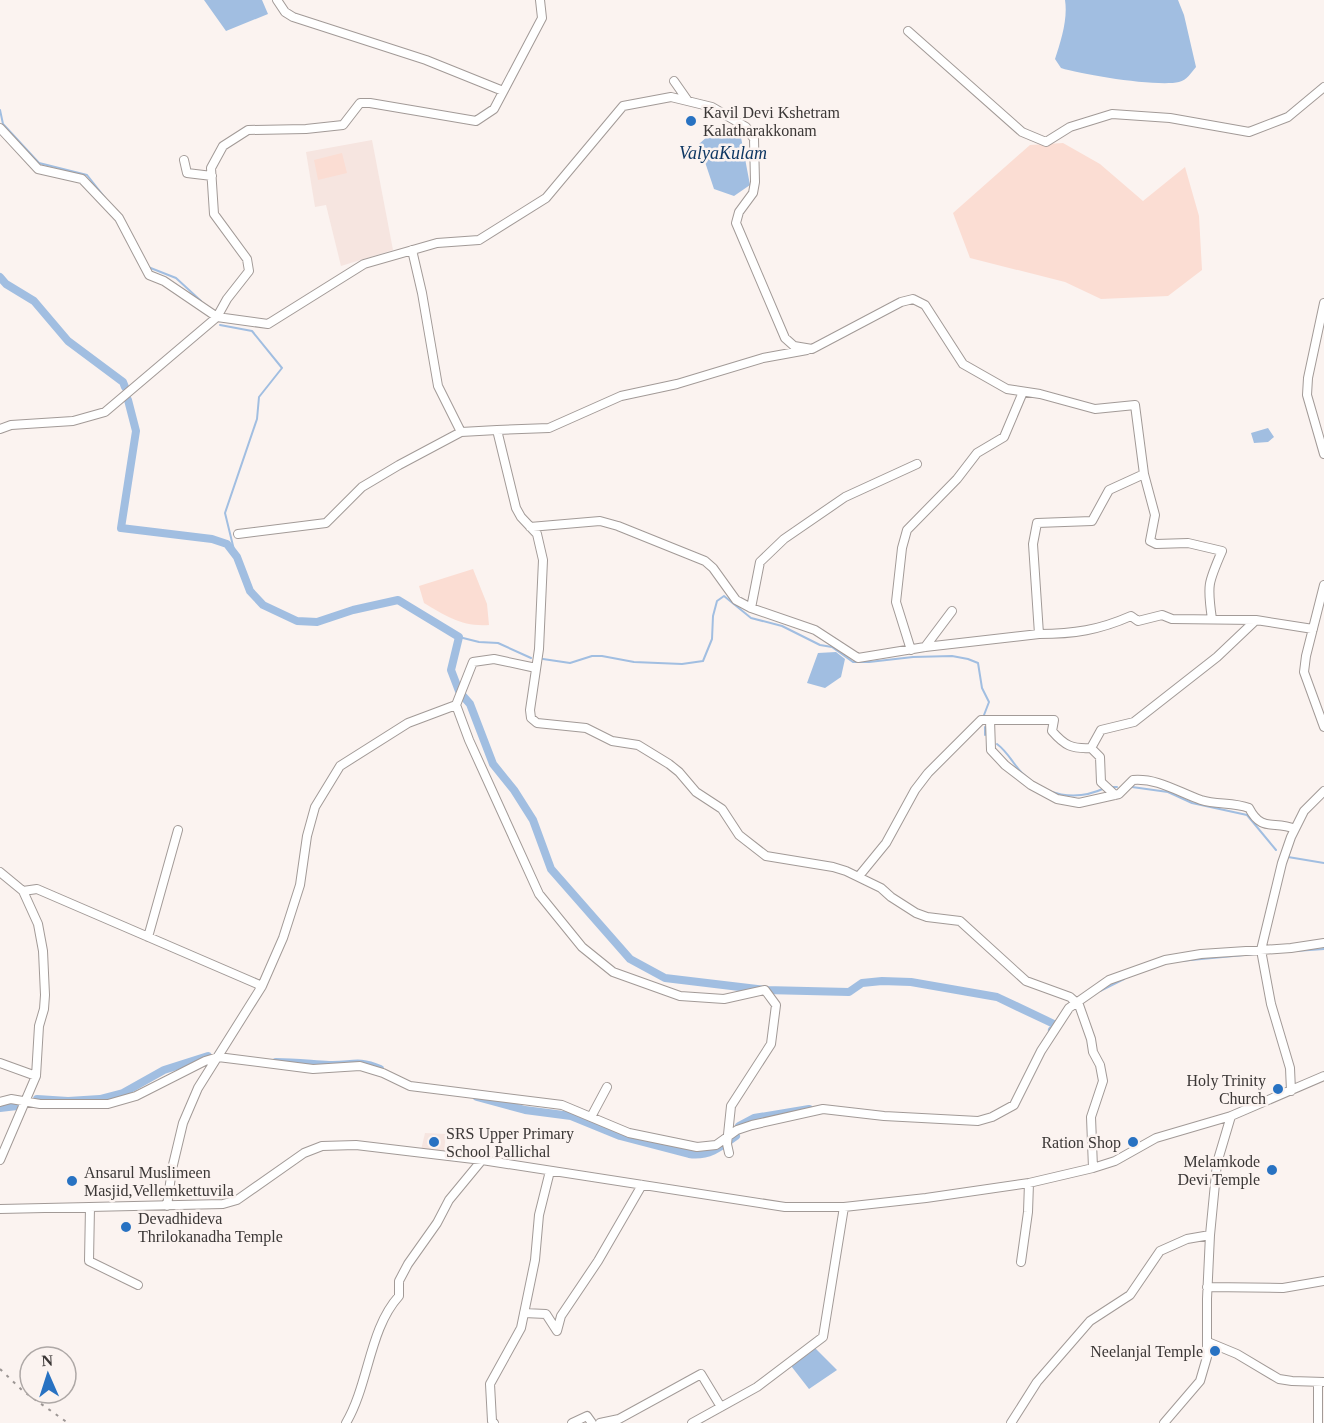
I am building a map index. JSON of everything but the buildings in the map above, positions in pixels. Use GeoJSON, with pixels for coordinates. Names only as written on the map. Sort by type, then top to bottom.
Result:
{"type":"FeatureCollection","features":[{"type":"Feature","properties":{"kind":"street"},"geometry":{"type":"LineString","coordinates":[[277,0],[285,12],[293,17],[426,60],[503,91]]}},
{"type":"Feature","properties":{"kind":"street"},"geometry":{"type":"LineString","coordinates":[[0,429],[11,425],[73,421],[105,412],[217,317],[227,299],[249,271],[247,259],[214,214],[211,168],[223,146],[248,130],[306,129],[343,125],[360,103],[476,121],[494,109],[542,18],[540,0]]}},
{"type":"Feature","properties":{"kind":"street"},"geometry":{"type":"LineString","coordinates":[[908,31],[1022,132],[1046,142],[1070,127],[1112,114],[1170,118],[1250,132],[1288,117],[1324,87]]}},
{"type":"Feature","properties":{"kind":"street"},"geometry":{"type":"LineString","coordinates":[[674,81],[688,101]]}},
{"type":"Feature","properties":{"kind":"street"},"geometry":{"type":"LineString","coordinates":[[0,128],[38,169],[82,179],[119,218],[149,275],[164,281],[217,317],[268,324],[364,264],[437,243],[479,240],[546,198],[623,106],[671,97],[712,107],[746,127],[754,139],[753,193],[739,212],[736,223],[785,338],[794,346],[812,349]]}},
{"type":"Feature","properties":{"kind":"street"},"geometry":{"type":"LineString","coordinates":[[184,160],[187,173],[212,176]]}},
{"type":"Feature","properties":{"kind":"street"},"geometry":{"type":"LineString","coordinates":[[412,250],[438,386],[461,432]]}},
{"type":"Feature","properties":{"kind":"street"},"geometry":{"type":"LineString","coordinates":[[238,534],[326,523],[362,487],[461,432],[549,428],[621,396],[677,384],[763,358],[812,349],[901,302],[913,299],[925,305],[963,364],[1007,389],[1040,394],[1095,410],[1134,405],[1144,474],[1155,515],[1150,541],[1156,544],[1188,543],[1222,551],[1208,590],[1212,620]]}},
{"type":"Feature","properties":{"kind":"street"},"geometry":{"type":"LineString","coordinates":[[1324,303],[1308,378],[1307,395],[1324,454]]}},
{"type":"Feature","properties":{"kind":"street"},"geometry":{"type":"LineString","coordinates":[[911,650],[897,602],[902,548],[907,530],[957,479],[977,453],[1004,437],[1023,392]]}},
{"type":"Feature","properties":{"kind":"street"},"geometry":{"type":"LineString","coordinates":[[497,430],[516,508],[537,534],[543,560],[541,618],[530,710],[533,720],[542,724],[586,728],[612,741],[638,745],[669,764],[696,792],[722,809],[739,835],[766,856],[833,867],[859,876],[881,888],[916,913],[927,917],[960,921],[1026,981],[1070,997],[1076,1002],[1085,1018],[1093,1052],[1103,1076],[1091,1116],[1093,1168]]}},
{"type":"Feature","properties":{"kind":"street"},"geometry":{"type":"LineString","coordinates":[[751,608],[760,562],[784,539],[845,496],[917,464]]}},
{"type":"Feature","properties":{"kind":"street"},"geometry":{"type":"LineString","coordinates":[[1039,634],[1033,544],[1038,523],[1092,522],[1109,490],[1144,474]]}},
{"type":"Feature","properties":{"kind":"street"},"geometry":{"type":"LineString","coordinates":[[530,527],[600,521],[618,526],[705,561],[713,568],[735,600],[751,608],[815,630],[858,658],[925,647],[1039,634],[1071,634],[1108,626],[1131,616],[1138,621],[1162,615],[1172,619],[1256,620],[1312,629]]}},
{"type":"Feature","properties":{"kind":"street"},"geometry":{"type":"LineString","coordinates":[[1324,585],[1312,629],[1304,672],[1324,727]]}},
{"type":"Feature","properties":{"kind":"street"},"geometry":{"type":"LineString","coordinates":[[925,647],[952,611]]}},
{"type":"Feature","properties":{"kind":"street"},"geometry":{"type":"LineString","coordinates":[[1091,747],[1101,730],[1134,722],[1217,657],[1256,620]]}},
{"type":"Feature","properties":{"kind":"street"},"geometry":{"type":"LineString","coordinates":[[536,668],[494,659],[473,662],[456,705],[469,740],[539,894],[582,947],[613,972],[680,996],[723,999],[765,990],[776,1005],[771,1044],[731,1106],[727,1144],[729,1153]]}},
{"type":"Feature","properties":{"kind":"street"},"geometry":{"type":"LineString","coordinates":[[167,1206],[172,1169],[183,1123],[198,1088],[262,986],[283,938],[300,885],[307,837],[315,807],[339,766],[408,723],[456,705]]}},
{"type":"Feature","properties":{"kind":"street"},"geometry":{"type":"LineString","coordinates":[[859,876],[886,843],[915,790],[928,773],[981,720],[1054,720],[1052,731],[1061,741],[1076,749],[1091,747]]}},
{"type":"Feature","properties":{"kind":"street"},"geometry":{"type":"LineString","coordinates":[[990,720],[991,750],[1005,765],[1030,785],[1057,799],[1079,803],[1119,794],[1133,780],[1146,778],[1203,800],[1236,803],[1249,808],[1254,817],[1269,826],[1286,825],[1295,829]]}},
{"type":"Feature","properties":{"kind":"street"},"geometry":{"type":"LineString","coordinates":[[1091,747],[1100,757],[1101,782],[1114,795]]}},
{"type":"Feature","properties":{"kind":"street"},"geometry":{"type":"LineString","coordinates":[[1291,1091],[1290,1068],[1270,1004],[1261,950],[1282,863],[1295,829],[1304,811],[1323,792]]}},
{"type":"Feature","properties":{"kind":"street"},"geometry":{"type":"LineString","coordinates":[[148,937],[178,830]]}},
{"type":"Feature","properties":{"kind":"street"},"geometry":{"type":"LineString","coordinates":[[0,872],[23,891],[38,924],[45,966],[44,1009],[39,1026],[36,1076],[0,1160]]}},
{"type":"Feature","properties":{"kind":"street"},"geometry":{"type":"LineString","coordinates":[[23,891],[37,889],[262,986]]}},
{"type":"Feature","properties":{"kind":"street"},"geometry":{"type":"LineString","coordinates":[[0,1102],[11,1099],[73,1105],[108,1104],[136,1096],[205,1061],[218,1057],[313,1069],[360,1066],[383,1072],[410,1086],[561,1106],[629,1133],[698,1147],[716,1145],[737,1130],[752,1125],[823,1109],[884,1116],[978,1121],[992,1117],[1014,1105],[1041,1051],[1068,1008],[1109,980],[1165,960],[1201,954],[1291,948],[1324,943]]}},
{"type":"Feature","properties":{"kind":"street"},"geometry":{"type":"LineString","coordinates":[[0,1064],[36,1076]]}},
{"type":"Feature","properties":{"kind":"street"},"geometry":{"type":"LineString","coordinates":[[0,1209],[224,1204],[237,1200],[303,1154],[322,1146],[356,1145],[482,1160],[785,1207],[844,1207],[1029,1183],[1093,1168],[1115,1161],[1156,1138],[1231,1116],[1324,1076]]}},
{"type":"Feature","properties":{"kind":"street"},"geometry":{"type":"LineString","coordinates":[[591,1117],[607,1087]]}},
{"type":"Feature","properties":{"kind":"street"},"geometry":{"type":"LineString","coordinates":[[1164,1423],[1200,1381],[1207,1357],[1207,1287],[1217,1163],[1231,1116]]}},
{"type":"Feature","properties":{"kind":"street"},"geometry":{"type":"LineString","coordinates":[[346,1423],[359,1395],[388,1309],[399,1296],[399,1281],[437,1223],[448,1200],[482,1160]]}},
{"type":"Feature","properties":{"kind":"street"},"geometry":{"type":"LineString","coordinates":[[494,1423],[490,1384],[521,1328],[535,1260],[539,1215],[550,1171]]}},
{"type":"Feature","properties":{"kind":"street"},"geometry":{"type":"LineString","coordinates":[[1021,1262],[1028,1212],[1029,1183]]}},
{"type":"Feature","properties":{"kind":"street"},"geometry":{"type":"LineString","coordinates":[[524,1313],[546,1314],[557,1331],[561,1316],[598,1261],[642,1185]]}},
{"type":"Feature","properties":{"kind":"street"},"geometry":{"type":"LineString","coordinates":[[90,1207],[88,1261],[138,1285]]}},
{"type":"Feature","properties":{"kind":"street"},"geometry":{"type":"LineString","coordinates":[[692,1423],[757,1387],[823,1337],[844,1207]]}},
{"type":"Feature","properties":{"kind":"street"},"geometry":{"type":"LineString","coordinates":[[1011,1423],[1037,1383],[1090,1321],[1130,1295],[1160,1251],[1186,1239],[1210,1234]]}},
{"type":"Feature","properties":{"kind":"street"},"geometry":{"type":"LineString","coordinates":[[1207,1287],[1283,1288],[1324,1281]]}},
{"type":"Feature","properties":{"kind":"street"},"geometry":{"type":"LineString","coordinates":[[1208,1342],[1238,1354],[1279,1378],[1321,1382],[1318,1423]]}},
{"type":"Feature","properties":{"kind":"street"},"geometry":{"type":"LineString","coordinates":[[600,1423],[619,1419],[701,1374],[720,1407]]}},
{"type":"Feature","properties":{"kind":"street"},"geometry":{"type":"LineString","coordinates":[[572,1423],[587,1416],[592,1423]]}},
{"type":"Feature","properties":{"kind":"shaded area"},"geometry":{"type":"Polygon","coordinates":[[[372,140],[393,250],[341,266],[326,205],[315,207],[306,152],[372,140]]]}},
{"type":"Feature","properties":{"kind":"shaded area"},"geometry":{"type":"Polygon","coordinates":[[[1063,143],[1100,164],[1143,201],[1185,167],[1199,216],[1202,270],[1168,296],[1101,299],[1065,282],[970,258],[953,213],[1030,145],[1063,143]]]}},
{"type":"Feature","properties":{"kind":"shaded area"},"geometry":{"type":"Polygon","coordinates":[[[342,153],[347,173],[318,180],[314,160],[342,153]]]}},
{"type":"Feature","properties":{"kind":"shaded area"},"geometry":{"type":"Polygon","coordinates":[[[473,569],[487,604],[489,625],[462,622],[424,603],[419,586],[473,569]]]}},
{"type":"Feature","properties":{"kind":"shaded area","name":"SRS Upper Primary School Pallichal"},"geometry":{"type":"Polygon","coordinates":[[[425,1133],[446,1134],[444,1151],[421,1150],[425,1133]]]}},
{"type":"Feature","properties":{"kind":"water"},"geometry":{"type":"Polygon","coordinates":[[[204,0],[262,0],[268,14],[226,31],[204,0]]]}},
{"type":"Feature","properties":{"kind":"water"},"geometry":{"type":"Polygon","coordinates":[[[1065,0],[1178,0],[1184,15],[1196,67],[1184,80],[1169,83],[1120,79],[1061,68],[1055,59],[1065,22],[1065,0]]]}},
{"type":"Feature","properties":{"kind":"water","name":"ValyaKulam"},"geometry":{"type":"Polygon","coordinates":[[[724,128],[740,132],[750,185],[734,196],[714,189],[699,144],[709,135],[724,128]]]}},
{"type":"Feature","properties":{"kind":"water"},"geometry":{"type":"Polygon","coordinates":[[[1268,428],[1274,437],[1268,442],[1254,443],[1251,433],[1268,428]]]}},
{"type":"Feature","properties":{"kind":"water"},"geometry":{"type":"Polygon","coordinates":[[[836,652],[845,659],[841,677],[825,688],[807,683],[818,653],[836,652]]]}},
{"type":"Feature","properties":{"kind":"water"},"geometry":{"type":"Polygon","coordinates":[[[814,1347],[837,1370],[809,1389],[788,1362],[814,1347]]]}},
{"type":"Feature","properties":{"kind":"waterway"},"geometry":{"type":"LineString","coordinates":[[0,110],[3,124],[39,163],[87,175],[106,199]]}},
{"type":"Feature","properties":{"kind":"waterway"},"geometry":{"type":"LineString","coordinates":[[148,267],[176,278],[201,301]]}},
{"type":"Feature","properties":{"kind":"waterway"},"geometry":{"type":"LineString","coordinates":[[0,277],[6,284],[34,301],[68,341],[123,382],[125,387]]}},
{"type":"Feature","properties":{"kind":"waterway"},"geometry":{"type":"LineString","coordinates":[[220,325],[252,331],[282,368],[259,397],[257,419],[225,513],[235,554]]}},
{"type":"Feature","properties":{"kind":"waterway"},"geometry":{"type":"LineString","coordinates":[[128,400],[136,431],[121,528],[212,539],[227,544],[237,557],[250,591],[263,605],[297,621],[317,622],[353,610],[398,600],[459,637],[451,670],[459,691]]}},
{"type":"Feature","properties":{"kind":"waterway"},"geometry":{"type":"LineString","coordinates":[[543,659],[570,663],[592,656],[602,656],[634,662],[682,664],[703,661],[712,639],[713,616],[717,601],[724,596],[751,618],[782,626],[820,645],[832,647],[853,662],[952,656],[978,663],[982,688],[989,702],[984,715]]}},
{"type":"Feature","properties":{"kind":"waterway"},"geometry":{"type":"LineString","coordinates":[[459,637],[479,642],[498,643],[531,658]]}},
{"type":"Feature","properties":{"kind":"waterway"},"geometry":{"type":"LineString","coordinates":[[463,696],[470,704],[493,764],[514,790],[533,820],[551,869],[630,959],[665,978],[765,990],[849,992],[862,983],[911,982],[997,997],[1056,1025],[1052,1030]]}},
{"type":"Feature","properties":{"kind":"waterway"},"geometry":{"type":"LineString","coordinates":[[985,727],[985,735]]}},
{"type":"Feature","properties":{"kind":"waterway"},"geometry":{"type":"LineString","coordinates":[[997,744],[1022,773],[1051,792],[1083,795],[1105,788]]}},
{"type":"Feature","properties":{"kind":"waterway"},"geometry":{"type":"LineString","coordinates":[[1111,787],[1117,787]]}},
{"type":"Feature","properties":{"kind":"waterway"},"geometry":{"type":"LineString","coordinates":[[1132,787],[1168,792],[1192,803],[1247,815],[1276,850]]}},
{"type":"Feature","properties":{"kind":"waterway"},"geometry":{"type":"LineString","coordinates":[[1288,857],[1324,863]]}},
{"type":"Feature","properties":{"kind":"waterway"},"geometry":{"type":"LineString","coordinates":[[1295,951],[1324,949]]}},
{"type":"Feature","properties":{"kind":"waterway"},"geometry":{"type":"LineString","coordinates":[[1180,961],[1255,954]]}},
{"type":"Feature","properties":{"kind":"waterway"},"geometry":{"type":"LineString","coordinates":[[1100,991],[1124,979]]}},
{"type":"Feature","properties":{"kind":"waterway"},"geometry":{"type":"LineString","coordinates":[[37,1099],[68,1101],[100,1099],[123,1093],[164,1070],[208,1056]]}},
{"type":"Feature","properties":{"kind":"waterway"},"geometry":{"type":"LineString","coordinates":[[276,1062],[360,1064],[380,1069]]}},
{"type":"Feature","properties":{"kind":"waterway"},"geometry":{"type":"LineString","coordinates":[[477,1097],[525,1110],[571,1116],[620,1136],[689,1154],[708,1153],[736,1136]]}},
{"type":"Feature","properties":{"kind":"waterway"},"geometry":{"type":"LineString","coordinates":[[0,1108],[17,1106]]}},
{"type":"Feature","properties":{"kind":"waterway"},"geometry":{"type":"LineString","coordinates":[[739,1126],[754,1118],[809,1109]]}},
{"type":"Feature","properties":{"kind":"railway"},"geometry":{"type":"LineString","coordinates":[[0,1369],[23,1391],[68,1423]]}},
{"type":"Feature","properties":{"kind":"place","name":"Kavil Devi Kshetram Kalatharakkonam"},"geometry":{"type":"Point","coordinates":[691,121]}},
{"type":"Feature","properties":{"kind":"place","name":"Holy Trinity Church"},"geometry":{"type":"Point","coordinates":[1278,1089]}},
{"type":"Feature","properties":{"kind":"place","name":"SRS Upper Primary School Pallichal"},"geometry":{"type":"Point","coordinates":[434,1142]}},
{"type":"Feature","properties":{"kind":"place","name":"Ration Shop"},"geometry":{"type":"Point","coordinates":[1133,1142]}},
{"type":"Feature","properties":{"kind":"place","name":"Melamkode Devi Temple"},"geometry":{"type":"Point","coordinates":[1272,1170]}},
{"type":"Feature","properties":{"kind":"place","name":"Ansarul Muslimeen Masjid,Vellemkettuvila"},"geometry":{"type":"Point","coordinates":[72,1181]}},
{"type":"Feature","properties":{"kind":"place","name":"Devadhideva Thrilokanadha Temple"},"geometry":{"type":"Point","coordinates":[126,1227]}},
{"type":"Feature","properties":{"kind":"place","name":"Neelanjal Temple"},"geometry":{"type":"Point","coordinates":[1215,1351]}}]}
